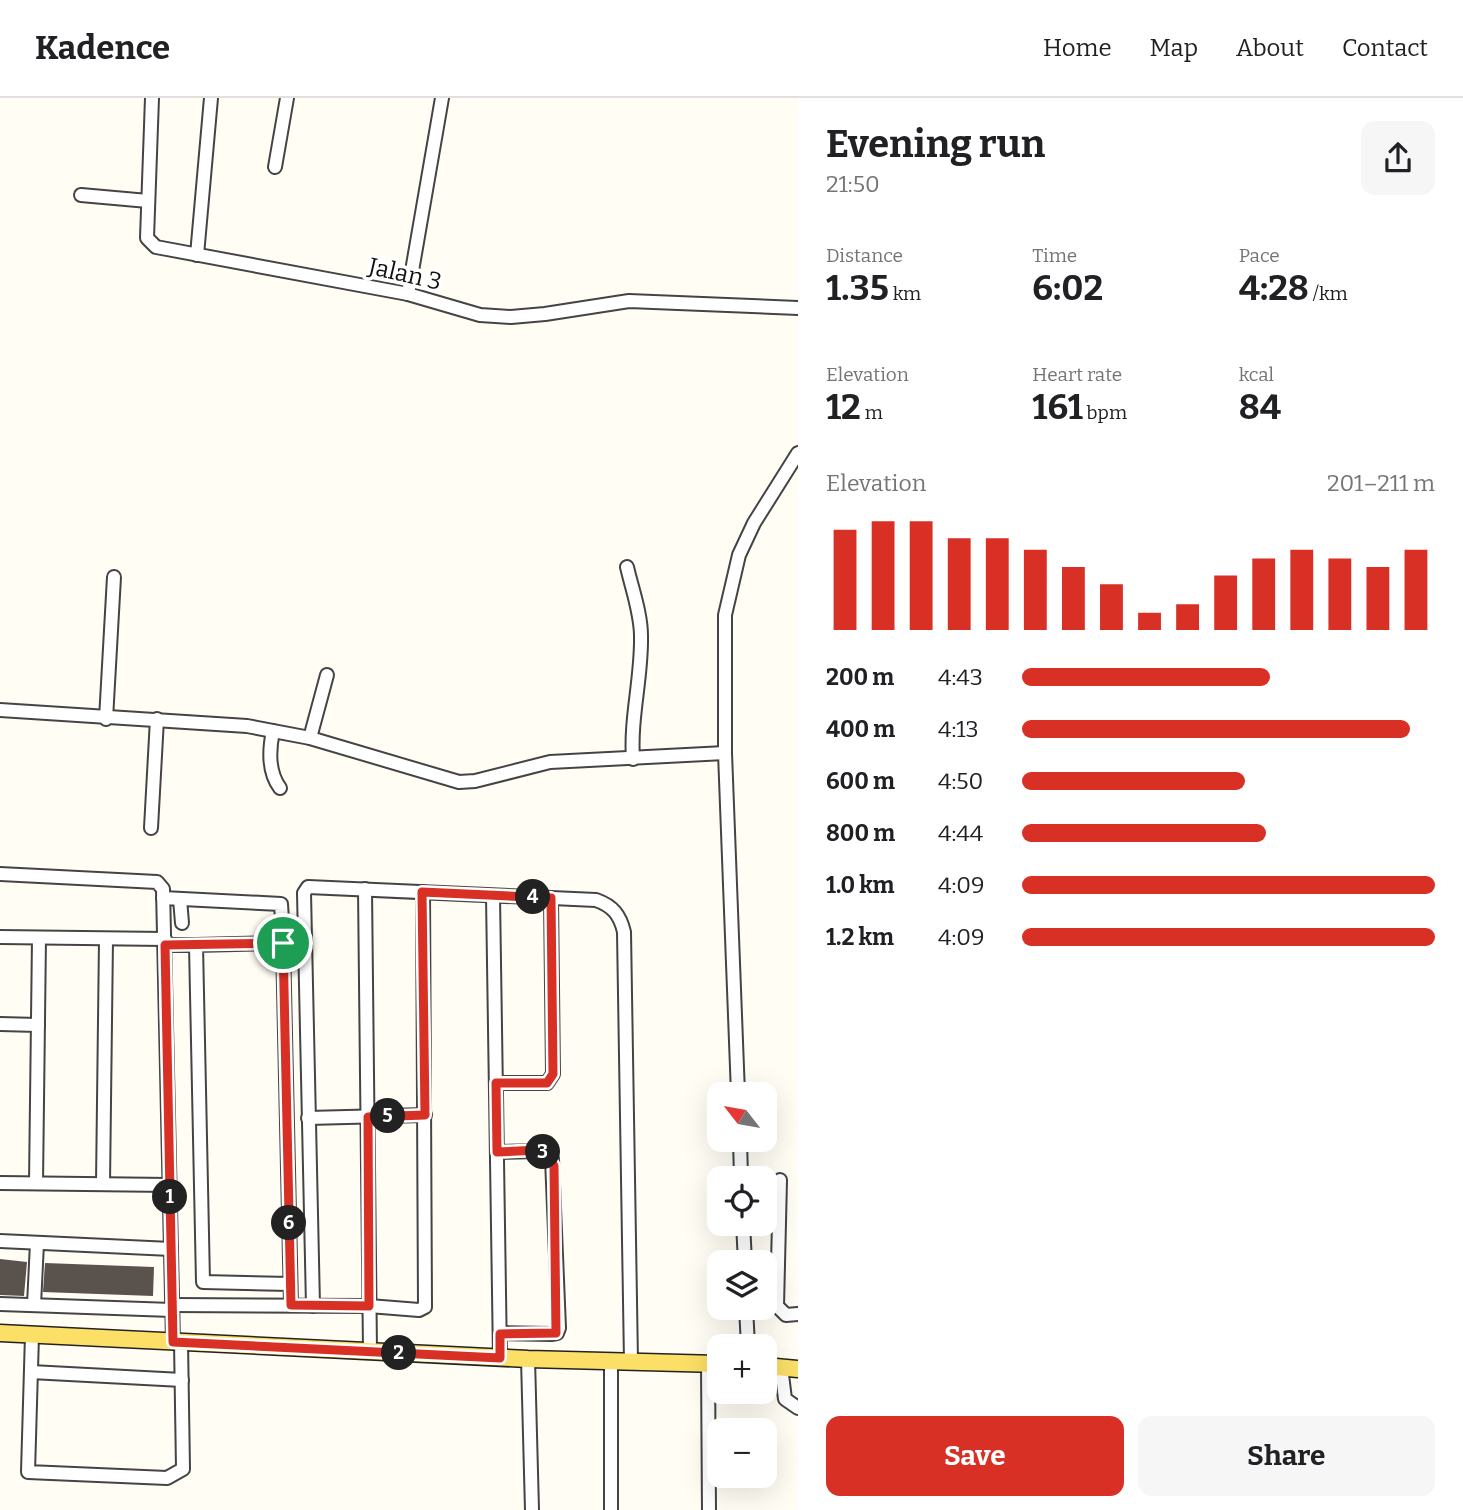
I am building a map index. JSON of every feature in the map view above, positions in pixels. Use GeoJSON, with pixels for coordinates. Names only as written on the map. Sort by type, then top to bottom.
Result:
{"type":"FeatureCollection","features":[{"type":"Feature","properties":{"kind":"main road"},"geometry":{"type":"LineString","coordinates":[[0,1333],[500,1358],[707,1363]]}},
{"type":"Feature","properties":{"kind":"main road"},"geometry":{"type":"LineString","coordinates":[[777,1366],[798,1369]]}},
{"type":"Feature","properties":{"kind":"street","name":"Jalan 3"},"geometry":{"type":"LineString","coordinates":[[152,98],[148,201],[150,243],[197,255],[408,294],[480,315],[512,317],[629,301],[798,309]]}},
{"type":"Feature","properties":{"kind":"street"},"geometry":{"type":"LineString","coordinates":[[197,255],[211,98]]}},
{"type":"Feature","properties":{"kind":"street"},"geometry":{"type":"LineString","coordinates":[[275,167],[287,98]]}},
{"type":"Feature","properties":{"kind":"street"},"geometry":{"type":"LineString","coordinates":[[408,294],[442,98]]}},
{"type":"Feature","properties":{"kind":"street"},"geometry":{"type":"LineString","coordinates":[[81,195],[148,201]]}},
{"type":"Feature","properties":{"kind":"street"},"geometry":{"type":"LineString","coordinates":[[738,1082],[725,753],[724,625],[730,586],[739,555],[754,523],[798,453]]}},
{"type":"Feature","properties":{"kind":"street"},"geometry":{"type":"LineString","coordinates":[[627,567],[641,636],[637,705],[631,732],[633,759]]}},
{"type":"Feature","properties":{"kind":"street"},"geometry":{"type":"LineString","coordinates":[[106,719],[114,577]]}},
{"type":"Feature","properties":{"kind":"street"},"geometry":{"type":"LineString","coordinates":[[310,738],[327,675]]}},
{"type":"Feature","properties":{"kind":"street"},"geometry":{"type":"LineString","coordinates":[[0,710],[106,719],[157,719],[272,730],[310,738],[458,782],[475,781],[550,762],[725,753]]}},
{"type":"Feature","properties":{"kind":"street"},"geometry":{"type":"LineString","coordinates":[[151,828],[157,719]]}},
{"type":"Feature","properties":{"kind":"street"},"geometry":{"type":"LineString","coordinates":[[272,730],[270,757],[274,778],[280,788]]}},
{"type":"Feature","properties":{"kind":"street"},"geometry":{"type":"LineString","coordinates":[[0,874],[158,882],[163,889],[172,1307],[182,1380],[183,1469],[167,1478],[28,1472],[32,1335]]}},
{"type":"Feature","properties":{"kind":"street"},"geometry":{"type":"LineString","coordinates":[[313,1306],[302,899],[308,887],[596,900],[607,904],[620,916],[624,932],[631,1362]]}},
{"type":"Feature","properties":{"kind":"street"},"geometry":{"type":"LineString","coordinates":[[365,889],[370,1351]]}},
{"type":"Feature","properties":{"kind":"street"},"geometry":{"type":"LineString","coordinates":[[0,1304],[369,1306],[419,1310],[427,1301],[422,892]]}},
{"type":"Feature","properties":{"kind":"street"},"geometry":{"type":"LineString","coordinates":[[493,896],[500,1358]]}},
{"type":"Feature","properties":{"kind":"street"},"geometry":{"type":"LineString","coordinates":[[163,898],[281,904],[282,920]]}},
{"type":"Feature","properties":{"kind":"street"},"geometry":{"type":"LineString","coordinates":[[496,1083],[547,1083],[553,1074],[551,898]]}},
{"type":"Feature","properties":{"kind":"street"},"geometry":{"type":"LineString","coordinates":[[180,899],[182,923]]}},
{"type":"Feature","properties":{"kind":"street"},"geometry":{"type":"LineString","coordinates":[[0,937],[106,939],[195,945],[283,943],[291,1305]]}},
{"type":"Feature","properties":{"kind":"street"},"geometry":{"type":"LineString","coordinates":[[36,1183],[39,938]]}},
{"type":"Feature","properties":{"kind":"street"},"geometry":{"type":"LineString","coordinates":[[103,1184],[106,939]]}},
{"type":"Feature","properties":{"kind":"street"},"geometry":{"type":"LineString","coordinates":[[195,945],[203,1282],[290,1284]]}},
{"type":"Feature","properties":{"kind":"street"},"geometry":{"type":"LineString","coordinates":[[0,1024],[38,1025]]}},
{"type":"Feature","properties":{"kind":"street"},"geometry":{"type":"LineString","coordinates":[[308,1118],[425,1115]]}},
{"type":"Feature","properties":{"kind":"street"},"geometry":{"type":"LineString","coordinates":[[497,1152],[539,1150],[552,1159],[559,1322],[556,1333],[500,1334]]}},
{"type":"Feature","properties":{"kind":"street"},"geometry":{"type":"LineString","coordinates":[[780,1180],[776,1306],[786,1315],[798,1314]]}},
{"type":"Feature","properties":{"kind":"street"},"geometry":{"type":"LineString","coordinates":[[0,1183],[170,1185]]}},
{"type":"Feature","properties":{"kind":"street"},"geometry":{"type":"LineString","coordinates":[[0,1241],[171,1249]]}},
{"type":"Feature","properties":{"kind":"street"},"geometry":{"type":"LineString","coordinates":[[34,1305],[37,1243]]}},
{"type":"Feature","properties":{"kind":"street"},"geometry":{"type":"LineString","coordinates":[[528,1359],[532,1510]]}},
{"type":"Feature","properties":{"kind":"street"},"geometry":{"type":"LineString","coordinates":[[611,1361],[611,1510]]}},
{"type":"Feature","properties":{"kind":"street"},"geometry":{"type":"LineString","coordinates":[[31,1372],[182,1380]]}},
{"type":"Feature","properties":{"kind":"street"},"geometry":{"type":"LineString","coordinates":[[777,1377],[789,1405],[798,1408]]}},
{"type":"Feature","properties":{"kind":"street"},"geometry":{"type":"LineString","coordinates":[[709,1510],[713,1404]]}},
{"type":"Feature","properties":{"kind":"building"},"geometry":{"type":"Polygon","coordinates":[[[0,1259],[27,1262],[24,1296],[0,1295],[0,1259]]]}},
{"type":"Feature","properties":{"kind":"building"},"geometry":{"type":"Polygon","coordinates":[[[45,1263],[154,1267],[153,1296],[43,1292],[45,1263]]]}},
{"type":"Feature","properties":{"kind":"route"},"geometry":{"type":"LineString","coordinates":[[422,892],[551,898],[553,1074],[547,1083],[496,1083],[497,1152],[539,1150],[547,1153],[554,1166],[559,1322],[556,1333],[500,1334],[500,1358],[173,1342],[165,945],[283,943],[291,1305],[369,1306],[368,1117],[425,1115],[422,892]]}}]}
